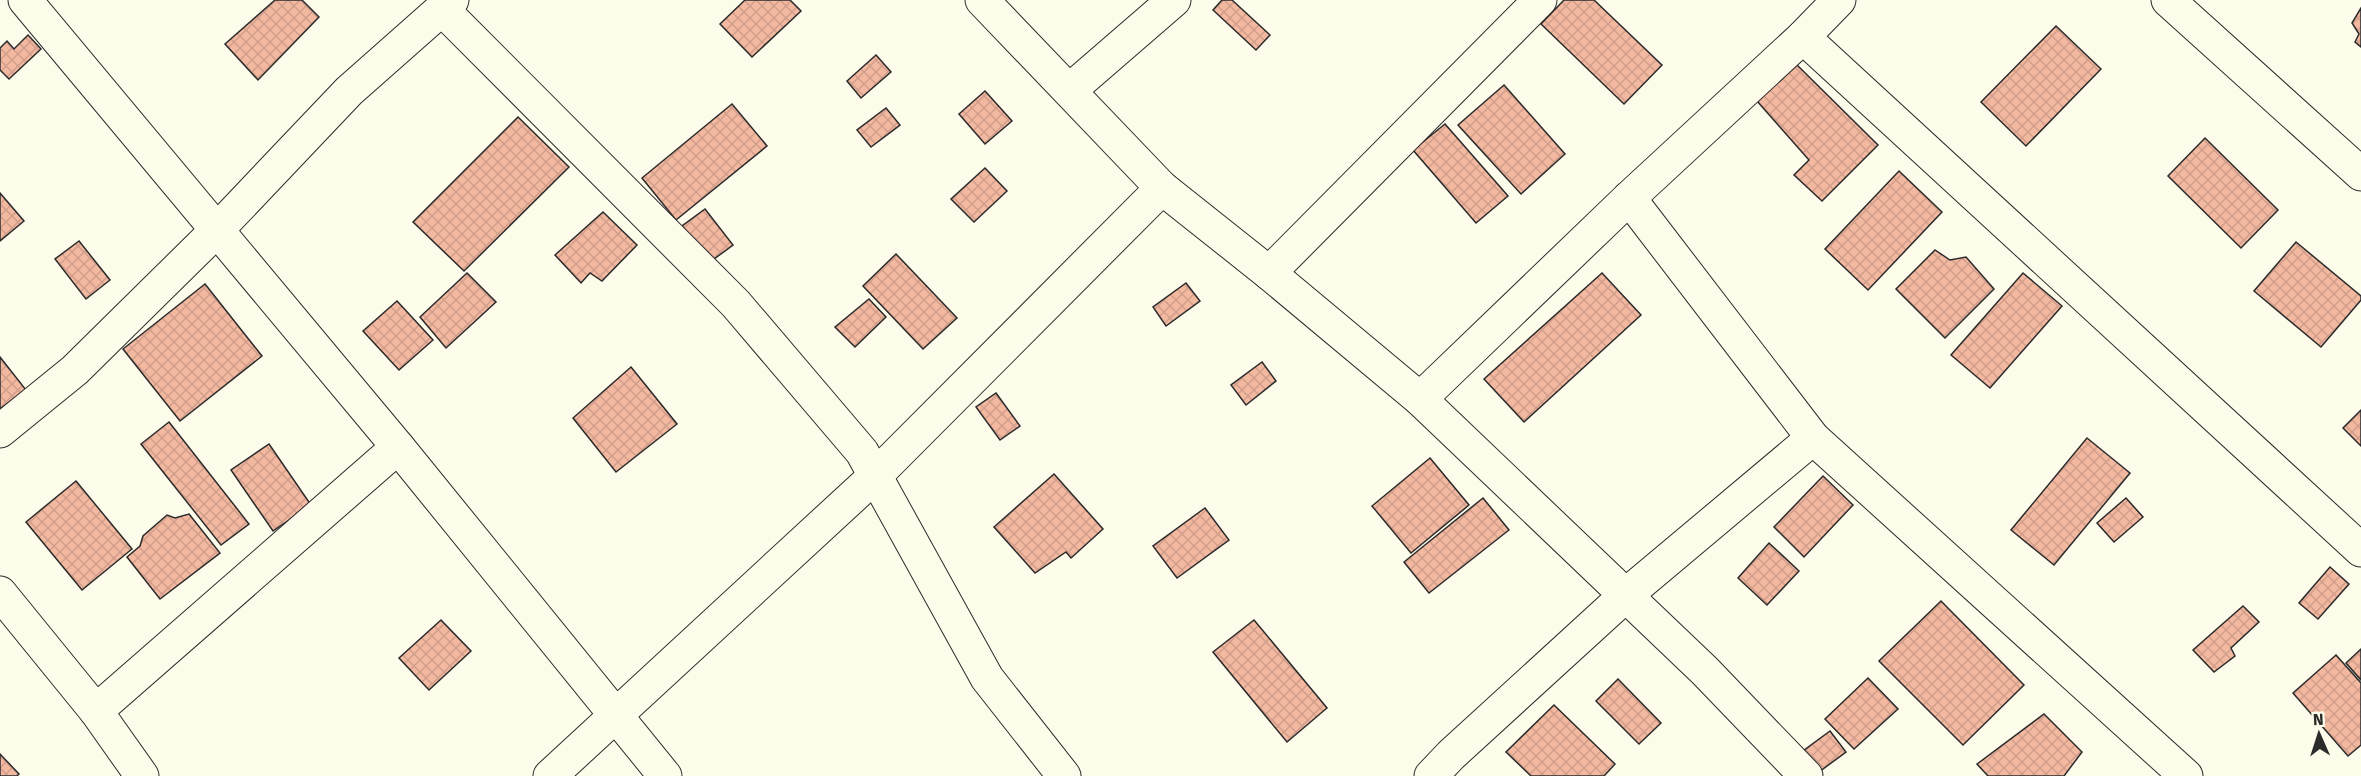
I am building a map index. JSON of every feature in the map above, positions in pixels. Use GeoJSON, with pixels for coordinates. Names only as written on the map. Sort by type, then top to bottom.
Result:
{"type":"FeatureCollection","features":[{"type":"Feature","properties":{"kind":"street"},"geometry":{"type":"LineString","coordinates":[[25,0],[398,447],[665,776]]}},
{"type":"Feature","properties":{"kind":"street"},"geometry":{"type":"LineString","coordinates":[[982,0],[1162,188],[1269,273],[1420,399],[1705,670],[1806,776]]}},
{"type":"Feature","properties":{"kind":"street"},"geometry":{"type":"LineString","coordinates":[[1070,90],[1174,0]]}},
{"type":"Feature","properties":{"kind":"street"},"geometry":{"type":"LineString","coordinates":[[1269,273],[1540,0]]}},
{"type":"Feature","properties":{"kind":"street"},"geometry":{"type":"LineString","coordinates":[[1420,399],[1629,198],[1803,37],[1839,0]]}},
{"type":"Feature","properties":{"kind":"street"},"geometry":{"type":"LineString","coordinates":[[2168,0],[2361,174]]}},
{"type":"Feature","properties":{"kind":"street"},"geometry":{"type":"LineString","coordinates":[[0,431],[75,370],[218,230],[349,91],[447,4],[736,304],[862,452],[987,678],[1064,776]]}},
{"type":"Feature","properties":{"kind":"street"},"geometry":{"type":"LineString","coordinates":[[1803,37],[2361,550]]}},
{"type":"Feature","properties":{"kind":"street"},"geometry":{"type":"LineString","coordinates":[[550,776],[875,476],[1162,188]]}},
{"type":"Feature","properties":{"kind":"street"},"geometry":{"type":"LineString","coordinates":[[1629,198],[1813,438],[2186,776]]}},
{"type":"Feature","properties":{"kind":"street"},"geometry":{"type":"LineString","coordinates":[[1449,769],[1626,595],[1813,438]]}},
{"type":"Feature","properties":{"kind":"street"},"geometry":{"type":"LineString","coordinates":[[96,711],[398,447]]}},
{"type":"Feature","properties":{"kind":"street"},"geometry":{"type":"LineString","coordinates":[[0,593],[96,711],[142,776]]}},
{"type":"Feature","properties":{"kind":"building"},"geometry":{"type":"Polygon","coordinates":[[[275,0],[302,0],[319,17],[258,80],[225,44],[275,0]]]}},
{"type":"Feature","properties":{"kind":"building"},"geometry":{"type":"Polygon","coordinates":[[[745,0],[790,0],[801,11],[752,57],[720,24],[745,0]]]}},
{"type":"Feature","properties":{"kind":"building"},"geometry":{"type":"Polygon","coordinates":[[[1222,0],[1232,0],[1270,35],[1256,50],[1213,10],[1222,0]]]}},
{"type":"Feature","properties":{"kind":"building"},"geometry":{"type":"Polygon","coordinates":[[[1564,0],[1594,0],[1662,65],[1624,104],[1541,24],[1564,0]]]}},
{"type":"Feature","properties":{"kind":"building"},"geometry":{"type":"Polygon","coordinates":[[[2361,8],[2361,47],[2355,42],[2359,34],[2352,23],[2361,8]]]}},
{"type":"Feature","properties":{"kind":"building"},"geometry":{"type":"Polygon","coordinates":[[[2056,26],[2101,69],[2026,146],[1981,102],[2056,26]]]}},
{"type":"Feature","properties":{"kind":"building"},"geometry":{"type":"Polygon","coordinates":[[[28,35],[41,49],[9,79],[0,70],[0,48],[7,41],[14,49],[28,35]]]}},
{"type":"Feature","properties":{"kind":"building"},"geometry":{"type":"Polygon","coordinates":[[[876,55],[891,72],[861,98],[847,81],[876,55]]]}},
{"type":"Feature","properties":{"kind":"building"},"geometry":{"type":"Polygon","coordinates":[[[1794,62],[1878,145],[1822,201],[1794,175],[1809,160],[1757,101],[1794,62]]]}},
{"type":"Feature","properties":{"kind":"building"},"geometry":{"type":"Polygon","coordinates":[[[1504,85],[1565,154],[1521,194],[1458,125],[1504,85]]]}},
{"type":"Feature","properties":{"kind":"building"},"geometry":{"type":"Polygon","coordinates":[[[985,91],[1012,121],[985,144],[959,114],[985,91]]]}},
{"type":"Feature","properties":{"kind":"building"},"geometry":{"type":"Polygon","coordinates":[[[732,104],[767,146],[676,220],[642,178],[732,104]]]}},
{"type":"Feature","properties":{"kind":"building"},"geometry":{"type":"Polygon","coordinates":[[[886,108],[900,125],[871,147],[857,130],[886,108]]]}},
{"type":"Feature","properties":{"kind":"building"},"geometry":{"type":"Polygon","coordinates":[[[518,117],[569,167],[464,271],[413,222],[518,117]]]}},
{"type":"Feature","properties":{"kind":"building"},"geometry":{"type":"Polygon","coordinates":[[[1445,124],[1508,196],[1476,223],[1413,150],[1445,124]]]}},
{"type":"Feature","properties":{"kind":"building"},"geometry":{"type":"Polygon","coordinates":[[[2205,138],[2278,210],[2241,248],[2168,176],[2205,138]]]}},
{"type":"Feature","properties":{"kind":"building"},"geometry":{"type":"Polygon","coordinates":[[[985,168],[1007,191],[974,222],[951,199],[985,168]]]}},
{"type":"Feature","properties":{"kind":"building"},"geometry":{"type":"Polygon","coordinates":[[[1899,171],[1942,212],[1868,290],[1825,249],[1899,171]]]}},
{"type":"Feature","properties":{"kind":"building"},"geometry":{"type":"Polygon","coordinates":[[[0,193],[24,221],[0,241],[0,193]]]}},
{"type":"Feature","properties":{"kind":"building"},"geometry":{"type":"Polygon","coordinates":[[[705,209],[733,245],[710,262],[682,226],[705,209]]]}},
{"type":"Feature","properties":{"kind":"building"},"geometry":{"type":"Polygon","coordinates":[[[603,212],[637,245],[602,281],[590,273],[581,283],[555,255],[603,212]]]}},
{"type":"Feature","properties":{"kind":"building"},"geometry":{"type":"Polygon","coordinates":[[[79,241],[110,280],[86,299],[55,259],[79,241]]]}},
{"type":"Feature","properties":{"kind":"building"},"geometry":{"type":"Polygon","coordinates":[[[2296,242],[2361,296],[2361,300],[2321,347],[2254,291],[2296,242]]]}},
{"type":"Feature","properties":{"kind":"building"},"geometry":{"type":"Polygon","coordinates":[[[1935,250],[1950,260],[1966,257],[1994,289],[1945,338],[1896,289],[1935,250]]]}},
{"type":"Feature","properties":{"kind":"building"},"geometry":{"type":"Polygon","coordinates":[[[896,254],[957,318],[923,349],[863,286],[896,254]]]}},
{"type":"Feature","properties":{"kind":"building"},"geometry":{"type":"Polygon","coordinates":[[[467,273],[496,302],[446,348],[420,317],[467,273]]]}},
{"type":"Feature","properties":{"kind":"building"},"geometry":{"type":"Polygon","coordinates":[[[1602,273],[1641,315],[1524,422],[1484,379],[1602,273]]]}},
{"type":"Feature","properties":{"kind":"building"},"geometry":{"type":"Polygon","coordinates":[[[2023,273],[2062,306],[1990,388],[1951,355],[2023,273]]]}},
{"type":"Feature","properties":{"kind":"building"},"geometry":{"type":"Polygon","coordinates":[[[1186,283],[1200,301],[1166,326],[1153,307],[1186,283]]]}},
{"type":"Feature","properties":{"kind":"building"},"geometry":{"type":"Polygon","coordinates":[[[205,284],[262,356],[180,421],[123,349],[205,284]]]}},
{"type":"Feature","properties":{"kind":"building"},"geometry":{"type":"Polygon","coordinates":[[[869,299],[886,317],[855,347],[835,327],[869,299]]]}},
{"type":"Feature","properties":{"kind":"building"},"geometry":{"type":"Polygon","coordinates":[[[397,301],[433,340],[399,370],[363,331],[397,301]]]}},
{"type":"Feature","properties":{"kind":"building"},"geometry":{"type":"Polygon","coordinates":[[[0,357],[26,390],[0,409],[0,357]]]}},
{"type":"Feature","properties":{"kind":"building"},"geometry":{"type":"Polygon","coordinates":[[[1262,362],[1276,381],[1246,405],[1231,385],[1262,362]]]}},
{"type":"Feature","properties":{"kind":"building"},"geometry":{"type":"Polygon","coordinates":[[[631,367],[677,424],[616,472],[573,418],[631,367]]]}},
{"type":"Feature","properties":{"kind":"building"},"geometry":{"type":"Polygon","coordinates":[[[996,393],[1020,426],[1000,440],[976,407],[996,393]]]}},
{"type":"Feature","properties":{"kind":"building"},"geometry":{"type":"Polygon","coordinates":[[[2361,410],[2361,446],[2343,428],[2361,410]]]}},
{"type":"Feature","properties":{"kind":"building"},"geometry":{"type":"Polygon","coordinates":[[[169,422],[249,524],[221,545],[141,444],[169,422]]]}},
{"type":"Feature","properties":{"kind":"building"},"geometry":{"type":"Polygon","coordinates":[[[2087,438],[2130,473],[2054,565],[2011,530],[2087,438]]]}},
{"type":"Feature","properties":{"kind":"building"},"geometry":{"type":"Polygon","coordinates":[[[269,444],[311,505],[273,531],[231,470],[269,444]]]}},
{"type":"Feature","properties":{"kind":"building"},"geometry":{"type":"Polygon","coordinates":[[[1430,458],[1469,505],[1411,553],[1372,506],[1430,458]]]}},
{"type":"Feature","properties":{"kind":"building"},"geometry":{"type":"Polygon","coordinates":[[[1054,474],[1103,529],[1071,558],[1066,552],[1035,573],[994,527],[1054,474]]]}},
{"type":"Feature","properties":{"kind":"building"},"geometry":{"type":"Polygon","coordinates":[[[1823,476],[1853,505],[1804,557],[1774,527],[1823,476]]]}},
{"type":"Feature","properties":{"kind":"building"},"geometry":{"type":"Polygon","coordinates":[[[76,481],[132,549],[82,590],[26,522],[76,481]]]}},
{"type":"Feature","properties":{"kind":"building"},"geometry":{"type":"Polygon","coordinates":[[[1483,498],[1509,530],[1429,593],[1404,562],[1483,498]]]}},
{"type":"Feature","properties":{"kind":"building"},"geometry":{"type":"Polygon","coordinates":[[[2126,498],[2143,517],[2114,542],[2097,523],[2126,498]]]}},
{"type":"Feature","properties":{"kind":"building"},"geometry":{"type":"Polygon","coordinates":[[[1205,508],[1229,540],[1177,578],[1153,546],[1205,508]]]}},
{"type":"Feature","properties":{"kind":"building"},"geometry":{"type":"Polygon","coordinates":[[[189,514],[220,553],[160,599],[127,557],[140,546],[143,536],[167,515],[175,518],[189,514]]]}},
{"type":"Feature","properties":{"kind":"building"},"geometry":{"type":"Polygon","coordinates":[[[1769,543],[1799,571],[1767,605],[1738,578],[1769,543]]]}},
{"type":"Feature","properties":{"kind":"building"},"geometry":{"type":"Polygon","coordinates":[[[2330,567],[2349,584],[2318,619],[2299,603],[2330,567]]]}},
{"type":"Feature","properties":{"kind":"building"},"geometry":{"type":"Polygon","coordinates":[[[1941,601],[2024,685],[1963,745],[1879,661],[1941,601]]]}},
{"type":"Feature","properties":{"kind":"building"},"geometry":{"type":"Polygon","coordinates":[[[2243,606],[2259,622],[2231,648],[2235,656],[2214,672],[2193,650],[2243,606]]]}},
{"type":"Feature","properties":{"kind":"building"},"geometry":{"type":"Polygon","coordinates":[[[441,620],[471,651],[429,690],[399,658],[441,620]]]}},
{"type":"Feature","properties":{"kind":"building"},"geometry":{"type":"Polygon","coordinates":[[[1254,620],[1327,708],[1287,742],[1213,652],[1254,620]]]}},
{"type":"Feature","properties":{"kind":"building"},"geometry":{"type":"Polygon","coordinates":[[[2361,649],[2361,680],[2346,663],[2361,649]]]}},
{"type":"Feature","properties":{"kind":"building"},"geometry":{"type":"Polygon","coordinates":[[[2336,655],[2361,683],[2361,745],[2348,756],[2293,693],[2336,655]]]}},
{"type":"Feature","properties":{"kind":"building"},"geometry":{"type":"Polygon","coordinates":[[[1868,678],[1898,709],[1854,749],[1825,719],[1868,678]]]}},
{"type":"Feature","properties":{"kind":"building"},"geometry":{"type":"Polygon","coordinates":[[[1618,679],[1661,723],[1639,744],[1596,701],[1618,679]]]}},
{"type":"Feature","properties":{"kind":"building"},"geometry":{"type":"Polygon","coordinates":[[[1554,705],[1615,764],[1604,776],[1531,776],[1506,752],[1554,705]]]}},
{"type":"Feature","properties":{"kind":"building"},"geometry":{"type":"Polygon","coordinates":[[[2044,714],[2082,752],[2064,776],[1988,776],[1977,764],[2044,714]]]}},
{"type":"Feature","properties":{"kind":"building"},"geometry":{"type":"Polygon","coordinates":[[[1830,731],[1846,752],[1819,772],[1803,751],[1830,731]]]}},
{"type":"Feature","properties":{"kind":"building"},"geometry":{"type":"Polygon","coordinates":[[[0,754],[19,774],[17,776],[0,776],[0,754]]]}}]}
